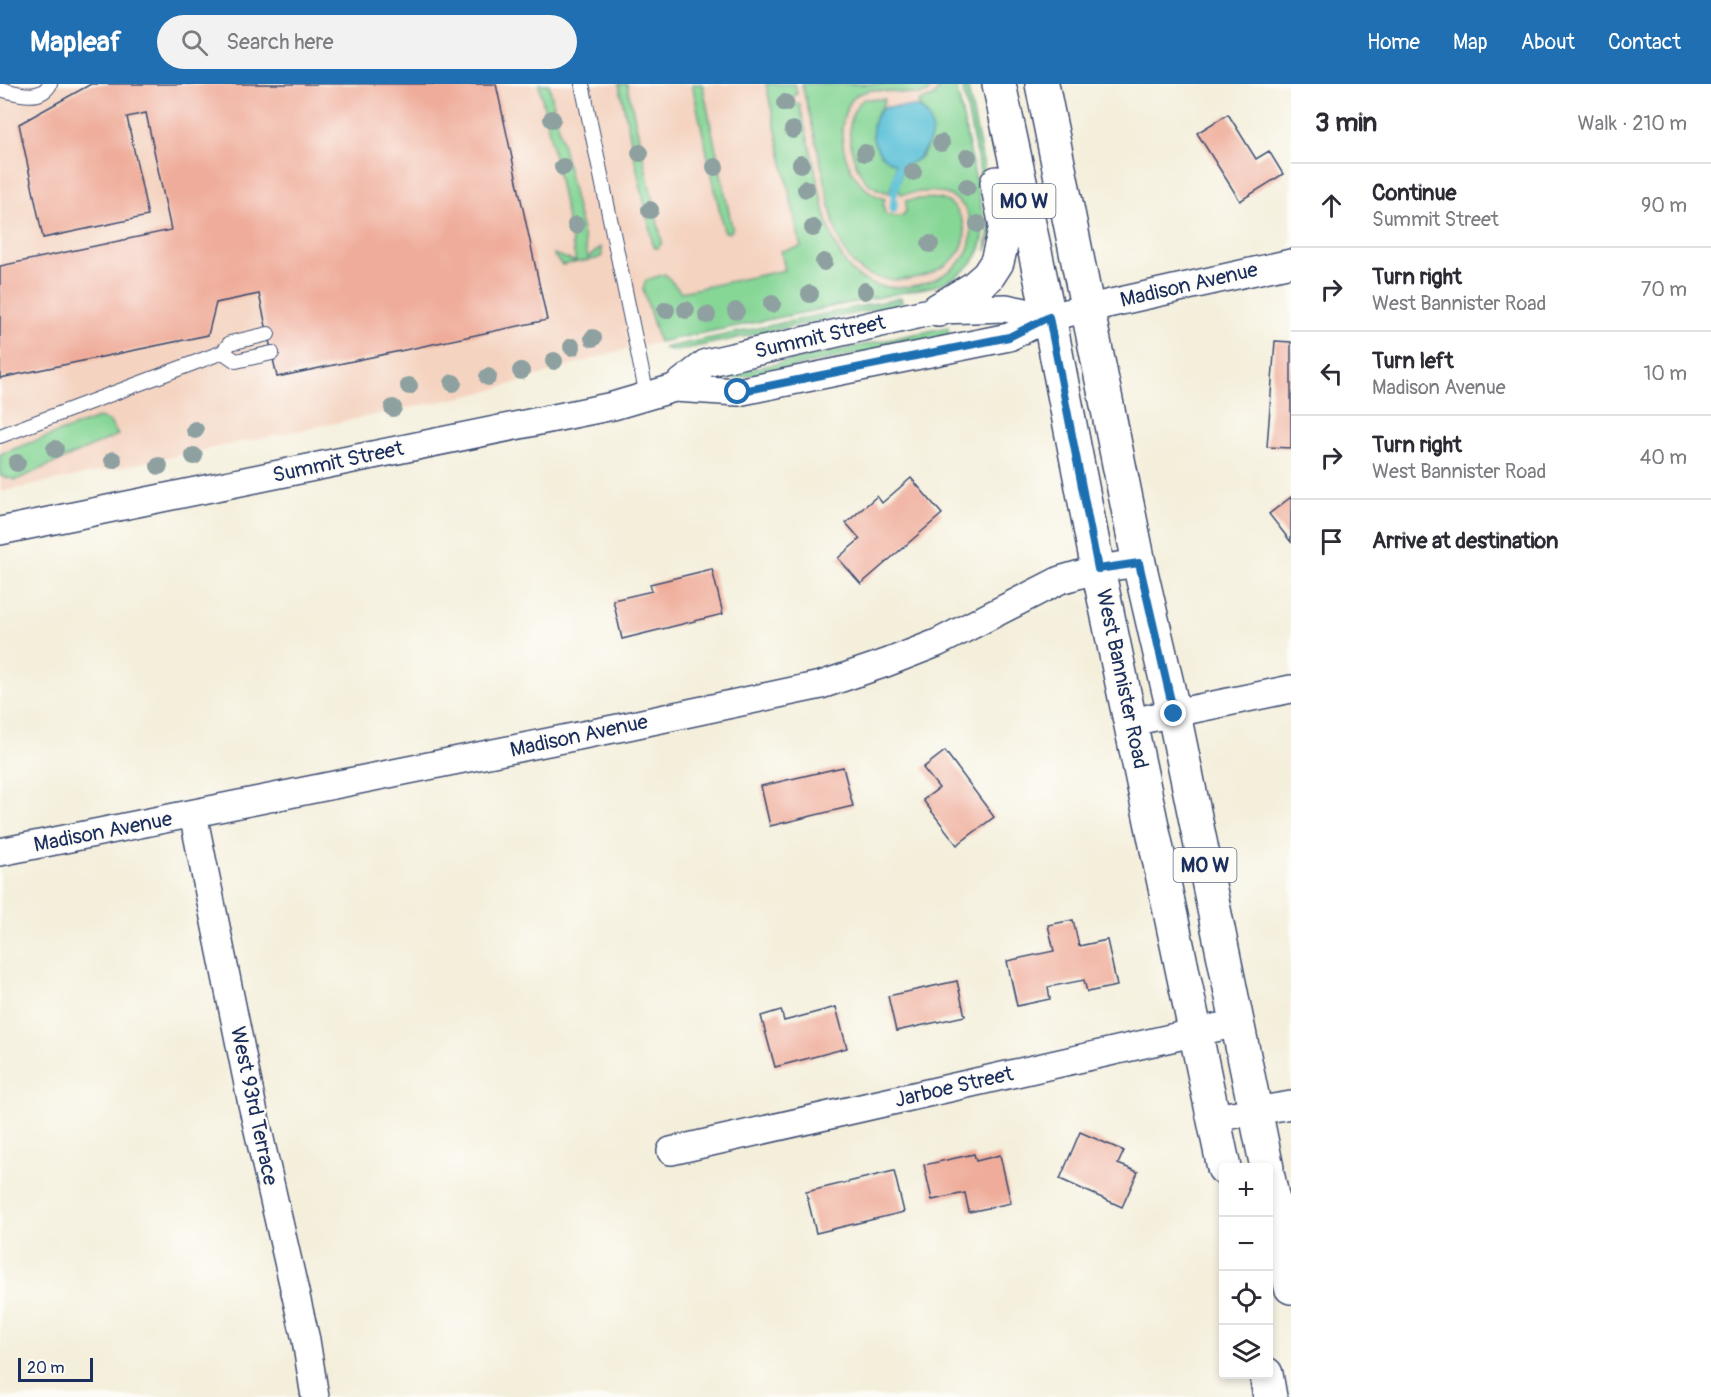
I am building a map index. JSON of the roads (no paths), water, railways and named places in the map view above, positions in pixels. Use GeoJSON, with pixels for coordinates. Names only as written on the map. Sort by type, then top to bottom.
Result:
{"type":"FeatureCollection","features":[{"type":"Feature","properties":{"kind":"main road"},"geometry":{"type":"LineString","coordinates":[[938,310],[973,289],[988,276],[997,262],[1006,226],[977,84]]}},
{"type":"Feature","properties":{"kind":"main road","name":"West Bannister Road"},"geometry":{"type":"LineString","coordinates":[[999,84],[1223,1163]]}},
{"type":"Feature","properties":{"kind":"main road","name":"West Bannister Road"},"geometry":{"type":"LineString","coordinates":[[1042,84],[1139,563],[1174,714],[1266,1163]]}},
{"type":"Feature","properties":{"kind":"main road"},"geometry":{"type":"LineString","coordinates":[[1273,1197],[1291,1287]]}},
{"type":"Feature","properties":{"kind":"main road"},"geometry":{"type":"LineString","coordinates":[[1267,1379],[1270,1397]]}},
{"type":"Feature","properties":{"kind":"street","name":"Madison Avenue"},"geometry":{"type":"LineString","coordinates":[[1049,317],[1291,263]]}},
{"type":"Feature","properties":{"kind":"street","name":"Summit Street"},"geometry":{"type":"LineString","coordinates":[[0,531],[613,406],[674,387],[706,363],[938,310],[1006,308],[1049,317]]}},
{"type":"Feature","properties":{"kind":"street","name":"Summit Street"},"geometry":{"type":"LineString","coordinates":[[674,387],[738,392],[1009,337],[1049,317]]}},
{"type":"Feature","properties":{"kind":"street","name":"Madison Avenue"},"geometry":{"type":"LineString","coordinates":[[0,852],[821,685],[937,643],[1060,580],[1098,569],[1139,563]]}},
{"type":"Feature","properties":{"kind":"street"},"geometry":{"type":"LineString","coordinates":[[1131,723],[1291,689]]}},
{"type":"Feature","properties":{"kind":"street","name":"West 93rd Terrace"},"geometry":{"type":"LineString","coordinates":[[194,814],[252,1104],[306,1340],[315,1397]]}},
{"type":"Feature","properties":{"kind":"street","name":"Jarboe Street"},"geometry":{"type":"LineString","coordinates":[[671,1151],[1237,1023]]}},
{"type":"Feature","properties":{"kind":"street"},"geometry":{"type":"LineString","coordinates":[[1214,1118],[1291,1105]]}},
{"type":"Feature","properties":{"kind":"lane"},"geometry":{"type":"LineString","coordinates":[[0,89],[26,96],[39,93],[48,88],[50,84]]}},
{"type":"Feature","properties":{"kind":"lane"},"geometry":{"type":"LineString","coordinates":[[582,84],[647,396]]}},
{"type":"Feature","properties":{"kind":"lane"},"geometry":{"type":"LineString","coordinates":[[0,436],[223,352],[230,342],[268,334]]}},
{"type":"Feature","properties":{"kind":"lane"},"geometry":{"type":"LineString","coordinates":[[223,352],[236,361],[272,353]]}},
{"type":"Feature","properties":{"kind":"water"},"geometry":{"type":"Polygon","coordinates":[[[887,107],[918,107],[930,121],[932,133],[928,144],[919,158],[911,163],[889,161],[878,150],[875,143],[874,121],[879,112],[887,107]]]}},
{"type":"Feature","properties":{"kind":"waterway"},"geometry":{"type":"LineString","coordinates":[[894,194],[901,154]]}},
{"type":"Feature","properties":{"kind":"waterway"},"geometry":{"type":"LineString","coordinates":[[893,209],[894,201]]}}]}
